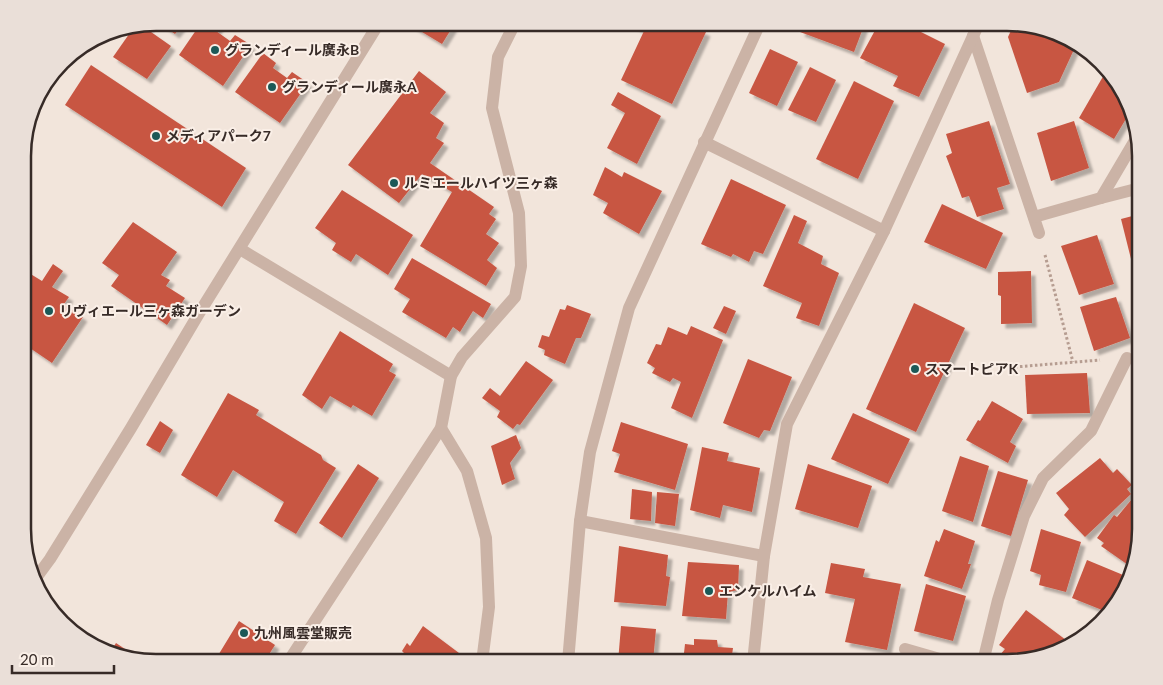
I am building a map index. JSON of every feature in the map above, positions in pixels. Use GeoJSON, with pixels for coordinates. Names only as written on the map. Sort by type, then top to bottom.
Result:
{"type":"FeatureCollection","features":[{"type":"Feature","properties":{"kind":"street"},"geometry":{"type":"LineString","coordinates":[[569,654],[580,522],[590,452],[629,308],[756,31]]}},
{"type":"Feature","properties":{"kind":"street"},"geometry":{"type":"LineString","coordinates":[[754,653],[764,556],[787,424],[884,231],[975,31]]}},
{"type":"Feature","properties":{"kind":"street"},"geometry":{"type":"LineString","coordinates":[[40,573],[131,428],[193,323],[374,32]]}},
{"type":"Feature","properties":{"kind":"street"},"geometry":{"type":"LineString","coordinates":[[293,654],[441,428],[451,376],[462,357],[515,297],[521,266],[518,213],[492,108],[498,56],[510,32]]}},
{"type":"Feature","properties":{"kind":"street"},"geometry":{"type":"LineString","coordinates":[[973,36],[1039,233]]}},
{"type":"Feature","properties":{"kind":"street"},"geometry":{"type":"LineString","coordinates":[[704,142],[884,231]]}},
{"type":"Feature","properties":{"kind":"street"},"geometry":{"type":"LineString","coordinates":[[1101,198],[1131,147]]}},
{"type":"Feature","properties":{"kind":"street"},"geometry":{"type":"LineString","coordinates":[[1034,217],[1131,190]]}},
{"type":"Feature","properties":{"kind":"street"},"geometry":{"type":"LineString","coordinates":[[240,249],[451,376]]}},
{"type":"Feature","properties":{"kind":"street"},"geometry":{"type":"LineString","coordinates":[[984,653],[998,600],[1024,516],[1043,478],[1091,431],[1127,358]]}},
{"type":"Feature","properties":{"kind":"street"},"geometry":{"type":"LineString","coordinates":[[441,428],[467,471],[486,538],[489,607],[483,654]]}},
{"type":"Feature","properties":{"kind":"street"},"geometry":{"type":"LineString","coordinates":[[580,522],[764,556]]}},
{"type":"Feature","properties":{"kind":"street"},"geometry":{"type":"LineString","coordinates":[[905,649],[919,653]]}},
{"type":"Feature","properties":{"kind":"path"},"geometry":{"type":"LineString","coordinates":[[1039,233],[1073,362]]}},
{"type":"Feature","properties":{"kind":"path"},"geometry":{"type":"LineString","coordinates":[[1015,367],[1127,358]]}},
{"type":"Feature","properties":{"kind":"building"},"geometry":{"type":"Polygon","coordinates":[[[644,31],[706,32],[672,104],[621,80],[644,31]]]}},
{"type":"Feature","properties":{"kind":"building"},"geometry":{"type":"Polygon","coordinates":[[[800,31],[862,31],[854,52],[800,31]]]}},
{"type":"Feature","properties":{"kind":"building"},"geometry":{"type":"Polygon","coordinates":[[[875,31],[919,31],[945,44],[919,97],[893,86],[898,76],[860,58],[875,31]]]}},
{"type":"Feature","properties":{"kind":"building"},"geometry":{"type":"Polygon","coordinates":[[[1011,31],[1039,35],[1074,50],[1059,82],[1027,93],[1008,37],[1011,31]]]}},
{"type":"Feature","properties":{"kind":"building"},"geometry":{"type":"Polygon","coordinates":[[[151,32],[171,46],[147,79],[113,57],[131,34],[151,32]]]}},
{"type":"Feature","properties":{"kind":"building","name":"グランディール廣永B"},"geometry":{"type":"Polygon","coordinates":[[[195,32],[217,32],[230,41],[235,35],[251,45],[223,86],[179,55],[195,32]]]}},
{"type":"Feature","properties":{"kind":"building"},"geometry":{"type":"Polygon","coordinates":[[[421,32],[450,32],[442,44],[421,32]]]}},
{"type":"Feature","properties":{"kind":"building"},"geometry":{"type":"Polygon","coordinates":[[[770,49],[798,62],[777,106],[749,93],[770,49]]]}},
{"type":"Feature","properties":{"kind":"building","name":"グランディール廣永A"},"geometry":{"type":"Polygon","coordinates":[[[263,53],[276,63],[273,68],[287,78],[292,72],[308,83],[280,123],[235,92],[263,53]]]}},
{"type":"Feature","properties":{"kind":"building","name":"メディアパーク7"},"geometry":{"type":"Polygon","coordinates":[[[91,65],[246,168],[222,207],[65,105],[91,65]]]}},
{"type":"Feature","properties":{"kind":"building"},"geometry":{"type":"Polygon","coordinates":[[[810,67],[836,80],[816,122],[788,110],[810,67]]]}},
{"type":"Feature","properties":{"kind":"building","name":"ルミエールハイツ三ヶ森"},"geometry":{"type":"Polygon","coordinates":[[[419,71],[446,92],[430,113],[444,123],[436,138],[444,143],[430,163],[494,207],[489,214],[496,219],[486,234],[499,243],[487,260],[497,268],[486,286],[420,246],[452,192],[422,174],[399,203],[348,165],[419,71]]]}},
{"type":"Feature","properties":{"kind":"building"},"geometry":{"type":"Polygon","coordinates":[[[1103,77],[1115,94],[1126,119],[1114,139],[1079,118],[1103,77]]]}},
{"type":"Feature","properties":{"kind":"building"},"geometry":{"type":"Polygon","coordinates":[[[854,81],[894,101],[858,179],[816,159],[854,81]]]}},
{"type":"Feature","properties":{"kind":"building"},"geometry":{"type":"Polygon","coordinates":[[[618,92],[661,116],[637,164],[607,148],[625,113],[611,105],[618,92]]]}},
{"type":"Feature","properties":{"kind":"building"},"geometry":{"type":"Polygon","coordinates":[[[989,121],[1010,184],[997,188],[1004,209],[977,217],[969,196],[962,198],[946,156],[952,153],[946,134],[989,121]]]}},
{"type":"Feature","properties":{"kind":"building"},"geometry":{"type":"Polygon","coordinates":[[[1074,121],[1089,168],[1051,181],[1037,133],[1074,121]]]}},
{"type":"Feature","properties":{"kind":"building"},"geometry":{"type":"Polygon","coordinates":[[[605,167],[622,177],[624,172],[662,191],[639,234],[603,213],[608,203],[593,195],[605,167]]]}},
{"type":"Feature","properties":{"kind":"building"},"geometry":{"type":"Polygon","coordinates":[[[731,179],[786,205],[763,254],[754,251],[749,262],[733,254],[731,257],[701,244],[731,179]]]}},
{"type":"Feature","properties":{"kind":"building"},"geometry":{"type":"Polygon","coordinates":[[[342,190],[413,235],[388,275],[356,254],[351,262],[332,250],[336,243],[315,228],[342,190]]]}},
{"type":"Feature","properties":{"kind":"building"},"geometry":{"type":"Polygon","coordinates":[[[942,204],[1003,233],[986,269],[924,242],[942,204]]]}},
{"type":"Feature","properties":{"kind":"building"},"geometry":{"type":"Polygon","coordinates":[[[794,215],[807,221],[798,243],[823,256],[821,264],[839,273],[819,326],[796,318],[802,303],[763,286],[794,215]]]}},
{"type":"Feature","properties":{"kind":"building"},"geometry":{"type":"Polygon","coordinates":[[[1131,216],[1131,259],[1121,219],[1131,216]]]}},
{"type":"Feature","properties":{"kind":"building"},"geometry":{"type":"Polygon","coordinates":[[[133,222],[177,252],[161,275],[170,280],[166,286],[185,298],[167,325],[111,286],[119,275],[102,263],[133,222]]]}},
{"type":"Feature","properties":{"kind":"building"},"geometry":{"type":"Polygon","coordinates":[[[1097,235],[1114,284],[1079,295],[1061,246],[1097,235]]]}},
{"type":"Feature","properties":{"kind":"building"},"geometry":{"type":"Polygon","coordinates":[[[412,258],[491,304],[483,318],[473,311],[460,332],[453,327],[446,338],[402,312],[410,299],[394,289],[412,258]]]}},
{"type":"Feature","properties":{"kind":"building","name":"リヴィエール三ヶ森ガーデン"},"geometry":{"type":"Polygon","coordinates":[[[53,264],[63,271],[52,287],[69,297],[64,304],[83,317],[52,363],[31,349],[31,274],[42,281],[53,264]]]}},
{"type":"Feature","properties":{"kind":"building"},"geometry":{"type":"Polygon","coordinates":[[[1031,271],[1032,323],[1001,324],[1001,296],[998,295],[998,272],[1031,271]]]}},
{"type":"Feature","properties":{"kind":"building"},"geometry":{"type":"Polygon","coordinates":[[[1116,297],[1130,338],[1094,351],[1080,307],[1116,297]]]}},
{"type":"Feature","properties":{"kind":"building","name":"スマートピアK"},"geometry":{"type":"Polygon","coordinates":[[[914,303],[965,328],[916,432],[866,409],[914,303]]]}},
{"type":"Feature","properties":{"kind":"building"},"geometry":{"type":"Polygon","coordinates":[[[567,305],[591,314],[581,338],[576,338],[565,364],[544,355],[545,350],[538,347],[542,335],[549,337],[560,309],[565,310],[567,305]]]}},
{"type":"Feature","properties":{"kind":"building"},"geometry":{"type":"Polygon","coordinates":[[[724,306],[736,311],[726,334],[713,328],[724,306]]]}},
{"type":"Feature","properties":{"kind":"building"},"geometry":{"type":"Polygon","coordinates":[[[691,326],[723,340],[692,418],[671,408],[681,382],[673,378],[670,382],[652,373],[655,368],[647,363],[656,344],[661,345],[668,327],[687,335],[691,326]]]}},
{"type":"Feature","properties":{"kind":"building"},"geometry":{"type":"Polygon","coordinates":[[[340,331],[393,364],[389,371],[396,375],[372,416],[353,405],[351,408],[330,396],[322,409],[302,395],[340,331]]]}},
{"type":"Feature","properties":{"kind":"building"},"geometry":{"type":"Polygon","coordinates":[[[748,359],[792,377],[770,431],[764,430],[759,438],[723,423],[748,359]]]}},
{"type":"Feature","properties":{"kind":"building"},"geometry":{"type":"Polygon","coordinates":[[[526,361],[553,380],[520,425],[517,424],[513,429],[497,417],[500,411],[482,398],[490,388],[500,396],[526,361]]]}},
{"type":"Feature","properties":{"kind":"building"},"geometry":{"type":"Polygon","coordinates":[[[1087,373],[1090,413],[1027,414],[1025,375],[1087,373]]]}},
{"type":"Feature","properties":{"kind":"building"},"geometry":{"type":"Polygon","coordinates":[[[228,393],[259,410],[256,415],[321,455],[323,460],[336,468],[296,534],[274,521],[284,502],[233,470],[217,497],[181,475],[228,393]]]}},
{"type":"Feature","properties":{"kind":"building"},"geometry":{"type":"Polygon","coordinates":[[[992,401],[1023,419],[1010,442],[1016,446],[1008,463],[966,440],[992,401]]]}},
{"type":"Feature","properties":{"kind":"building"},"geometry":{"type":"Polygon","coordinates":[[[853,413],[910,439],[888,484],[831,459],[853,413]]]}},
{"type":"Feature","properties":{"kind":"building"},"geometry":{"type":"Polygon","coordinates":[[[160,421],[173,430],[160,453],[146,445],[160,421]]]}},
{"type":"Feature","properties":{"kind":"building"},"geometry":{"type":"Polygon","coordinates":[[[621,422],[688,444],[675,490],[614,472],[620,454],[612,451],[621,422]]]}},
{"type":"Feature","properties":{"kind":"building"},"geometry":{"type":"Polygon","coordinates":[[[516,435],[521,448],[510,463],[515,479],[502,485],[491,446],[516,435]]]}},
{"type":"Feature","properties":{"kind":"building"},"geometry":{"type":"Polygon","coordinates":[[[702,447],[729,453],[727,461],[760,468],[752,512],[723,505],[720,518],[690,510],[702,447]]]}},
{"type":"Feature","properties":{"kind":"building"},"geometry":{"type":"Polygon","coordinates":[[[960,456],[989,466],[973,522],[942,511],[960,456]]]}},
{"type":"Feature","properties":{"kind":"building"},"geometry":{"type":"Polygon","coordinates":[[[1100,458],[1113,473],[1117,469],[1131,484],[1127,489],[1131,494],[1085,537],[1064,515],[1069,509],[1056,493],[1100,458]]]}},
{"type":"Feature","properties":{"kind":"building"},"geometry":{"type":"Polygon","coordinates":[[[358,464],[379,478],[342,538],[319,523],[358,464]]]}},
{"type":"Feature","properties":{"kind":"building"},"geometry":{"type":"Polygon","coordinates":[[[808,464],[872,486],[858,528],[795,509],[808,464]]]}},
{"type":"Feature","properties":{"kind":"building"},"geometry":{"type":"Polygon","coordinates":[[[998,471],[1028,480],[1011,536],[981,526],[998,471]]]}},
{"type":"Feature","properties":{"kind":"building"},"geometry":{"type":"Polygon","coordinates":[[[632,489],[652,492],[651,521],[630,519],[632,489]]]}},
{"type":"Feature","properties":{"kind":"building"},"geometry":{"type":"Polygon","coordinates":[[[657,492],[679,494],[675,526],[655,523],[657,492]]]}},
{"type":"Feature","properties":{"kind":"building"},"geometry":{"type":"Polygon","coordinates":[[[1131,500],[1131,537],[1126,564],[1101,546],[1104,543],[1097,538],[1114,515],[1117,517],[1131,500]]]}},
{"type":"Feature","properties":{"kind":"building"},"geometry":{"type":"Polygon","coordinates":[[[944,529],[975,541],[968,564],[971,564],[962,589],[924,576],[936,540],[939,542],[944,529]]]}},
{"type":"Feature","properties":{"kind":"building"},"geometry":{"type":"Polygon","coordinates":[[[1041,529],[1081,542],[1066,592],[1039,585],[1041,575],[1030,571],[1041,529]]]}},
{"type":"Feature","properties":{"kind":"building"},"geometry":{"type":"Polygon","coordinates":[[[619,546],[668,555],[666,576],[670,577],[666,606],[614,602],[619,546]]]}},
{"type":"Feature","properties":{"kind":"building"},"geometry":{"type":"Polygon","coordinates":[[[1087,560],[1123,575],[1115,592],[1102,610],[1072,598],[1087,560]]]}},
{"type":"Feature","properties":{"kind":"building","name":"エンケルハイム"},"geometry":{"type":"Polygon","coordinates":[[[688,562],[739,565],[738,590],[728,592],[726,619],[682,616],[688,562]]]}},
{"type":"Feature","properties":{"kind":"building"},"geometry":{"type":"Polygon","coordinates":[[[831,563],[865,569],[863,577],[901,584],[887,650],[845,642],[855,599],[825,593],[831,563]]]}},
{"type":"Feature","properties":{"kind":"building"},"geometry":{"type":"Polygon","coordinates":[[[926,584],[966,596],[953,641],[914,631],[926,584]]]}},
{"type":"Feature","properties":{"kind":"building"},"geometry":{"type":"Polygon","coordinates":[[[1026,610],[1065,639],[1047,647],[1015,653],[1002,653],[1005,649],[999,645],[1026,610]]]}},
{"type":"Feature","properties":{"kind":"building","name":"九州風雲堂販売"},"geometry":{"type":"Polygon","coordinates":[[[239,621],[275,645],[269,654],[219,654],[239,621]]]}},
{"type":"Feature","properties":{"kind":"building"},"geometry":{"type":"Polygon","coordinates":[[[423,626],[459,653],[405,654],[402,651],[407,643],[410,646],[423,626]]]}},
{"type":"Feature","properties":{"kind":"building"},"geometry":{"type":"Polygon","coordinates":[[[621,626],[656,629],[654,653],[619,653],[621,626]]]}},
{"type":"Feature","properties":{"kind":"building"},"geometry":{"type":"Polygon","coordinates":[[[694,639],[717,640],[718,647],[733,648],[732,653],[684,653],[685,644],[694,645],[694,639]]]}},
{"type":"Feature","properties":{"kind":"building"},"geometry":{"type":"Polygon","coordinates":[[[116,643],[128,651],[124,650],[114,646],[116,643]]]}},
{"type":"Feature","properties":{"kind":"place","name":"グランディール廣永B"},"geometry":{"type":"Point","coordinates":[215,50]}},
{"type":"Feature","properties":{"kind":"place","name":"グランディール廣永A"},"geometry":{"type":"Point","coordinates":[272,87]}},
{"type":"Feature","properties":{"kind":"place","name":"メディアパーク7"},"geometry":{"type":"Point","coordinates":[156,136]}},
{"type":"Feature","properties":{"kind":"place","name":"ルミエールハイツ三ヶ森"},"geometry":{"type":"Point","coordinates":[394,183]}},
{"type":"Feature","properties":{"kind":"place","name":"リヴィエール三ヶ森ガーデン"},"geometry":{"type":"Point","coordinates":[49,311]}},
{"type":"Feature","properties":{"kind":"place","name":"スマートピアK"},"geometry":{"type":"Point","coordinates":[915,369]}},
{"type":"Feature","properties":{"kind":"place","name":"エンケルハイム"},"geometry":{"type":"Point","coordinates":[709,591]}},
{"type":"Feature","properties":{"kind":"place","name":"九州風雲堂販売"},"geometry":{"type":"Point","coordinates":[244,633]}}]}
